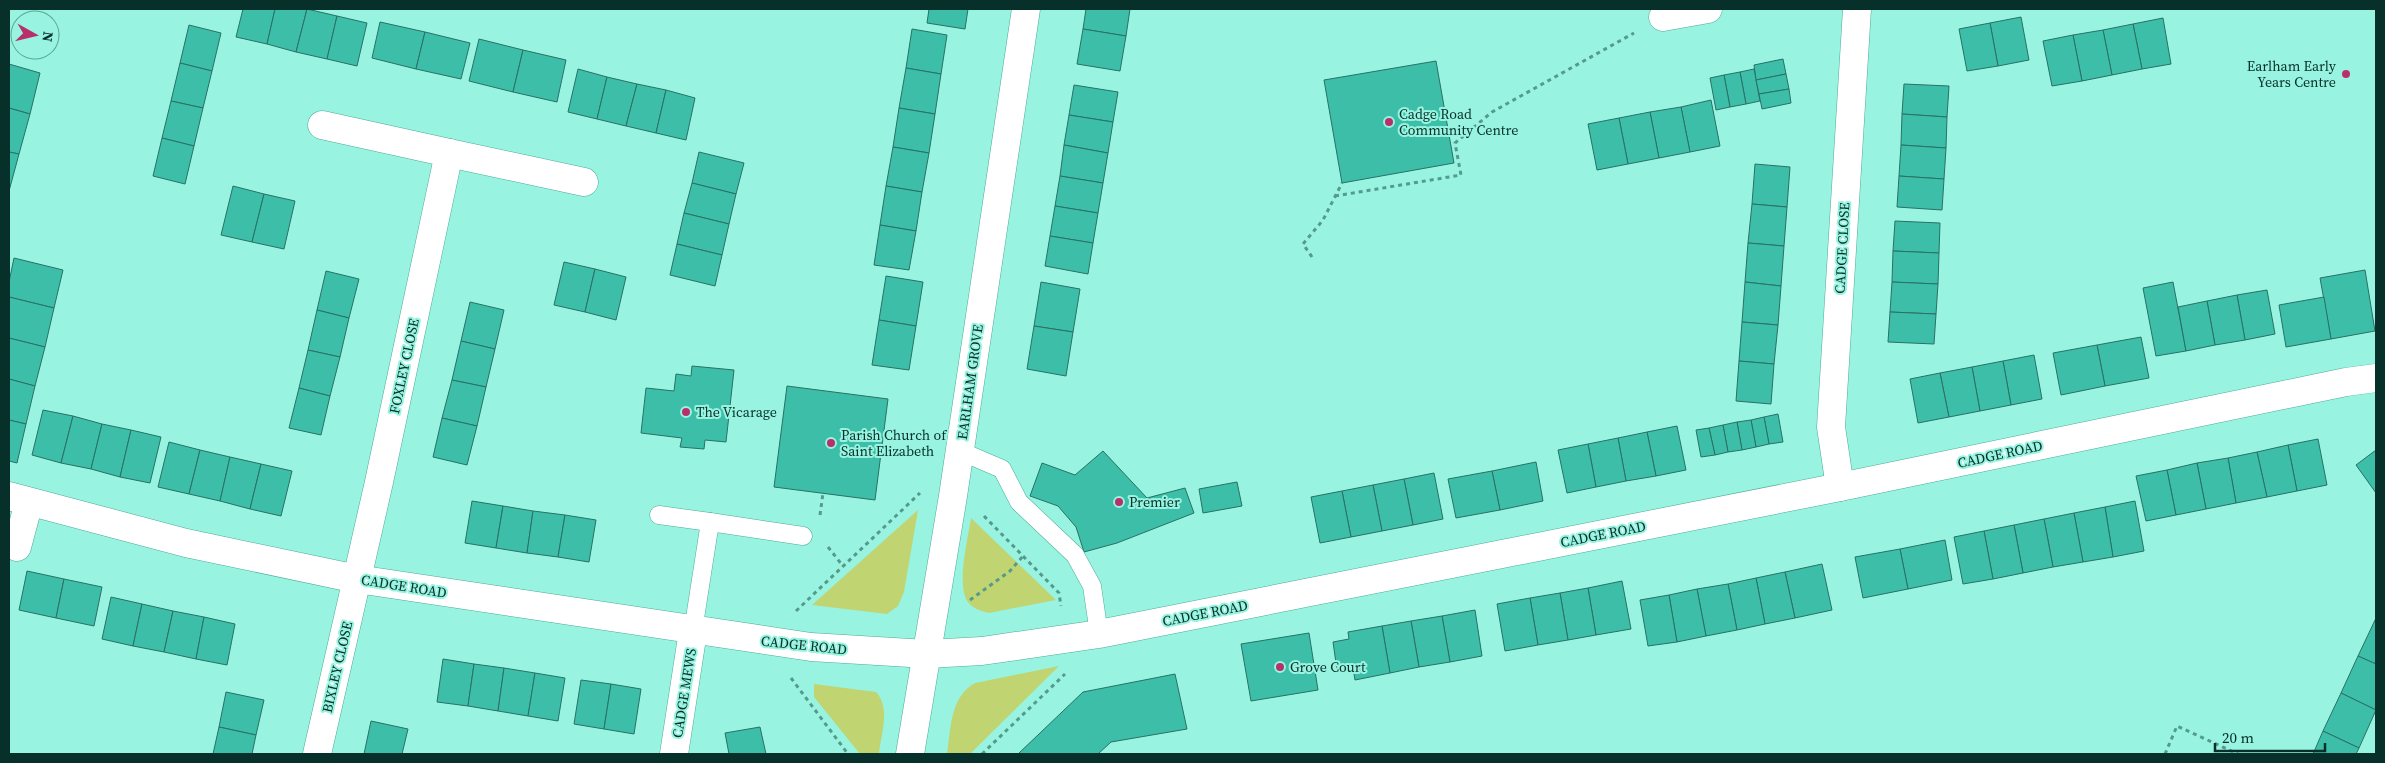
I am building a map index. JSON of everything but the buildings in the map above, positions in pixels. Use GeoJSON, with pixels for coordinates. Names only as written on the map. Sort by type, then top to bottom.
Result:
{"type":"FeatureCollection","features":[{"type":"Feature","properties":{"kind":"street","name":"EARLHAM GROVE"},"geometry":{"type":"LineString","coordinates":[[910,754],[960,451],[1026,9]]}},
{"type":"Feature","properties":{"kind":"street"},"geometry":{"type":"LineString","coordinates":[[1663,17],[1708,9]]}},
{"type":"Feature","properties":{"kind":"street","name":"CADGE CLOSE"},"geometry":{"type":"LineString","coordinates":[[1840,487],[1831,427],[1857,9]]}},
{"type":"Feature","properties":{"kind":"street"},"geometry":{"type":"LineString","coordinates":[[322,125],[584,182]]}},
{"type":"Feature","properties":{"kind":"street","name":"FOXLEY CLOSE"},"geometry":{"type":"LineString","coordinates":[[357,579],[449,153]]}},
{"type":"Feature","properties":{"kind":"street","name":"CADGE ROAD"},"geometry":{"type":"LineString","coordinates":[[17,547],[19,499],[186,543],[357,579],[811,648],[927,654],[982,651],[1099,634],[1840,487],[2337,384],[2376,378]]}},
{"type":"Feature","properties":{"kind":"street","name":"BIXLEY CLOSE"},"geometry":{"type":"LineString","coordinates":[[317,754],[357,579]]}},
{"type":"Feature","properties":{"kind":"street","name":"CADGE MEWS"},"geometry":{"type":"LineString","coordinates":[[674,754],[694,631]]}},
{"type":"Feature","properties":{"kind":"lane"},"geometry":{"type":"LineString","coordinates":[[960,451],[1002,469],[1019,502],[1075,555],[1092,586],[1099,634]]}},
{"type":"Feature","properties":{"kind":"lane"},"geometry":{"type":"LineString","coordinates":[[659,515],[803,536]]}},
{"type":"Feature","properties":{"kind":"lane"},"geometry":{"type":"LineString","coordinates":[[694,631],[710,522]]}},
{"type":"Feature","properties":{"kind":"path"},"geometry":{"type":"LineString","coordinates":[[1335,196],[1461,175],[1455,143],[1492,112],[1663,17]]}},
{"type":"Feature","properties":{"kind":"path"},"geometry":{"type":"LineString","coordinates":[[1312,257],[1302,244],[1323,220],[1342,183]]}},
{"type":"Feature","properties":{"kind":"path"},"geometry":{"type":"LineString","coordinates":[[794,613],[920,492],[926,493]]}},
{"type":"Feature","properties":{"kind":"path"},"geometry":{"type":"LineString","coordinates":[[982,513],[1059,593],[1061,613]]}},
{"type":"Feature","properties":{"kind":"path"},"geometry":{"type":"LineString","coordinates":[[966,603],[1010,571],[1024,556]]}},
{"type":"Feature","properties":{"kind":"path"},"geometry":{"type":"LineString","coordinates":[[982,754],[1066,674]]}},
{"type":"Feature","properties":{"kind":"path"},"geometry":{"type":"LineString","coordinates":[[789,675],[848,754]]}},
{"type":"Feature","properties":{"kind":"path"},"geometry":{"type":"LineString","coordinates":[[2165,754],[2177,726],[2238,754]]}},
{"type":"Feature","properties":{"kind":"green space"},"geometry":{"type":"Polygon","coordinates":[[[918,510],[904,592],[898,606],[887,614],[812,605],[918,510]]]}},
{"type":"Feature","properties":{"kind":"green space"},"geometry":{"type":"Polygon","coordinates":[[[971,518],[1056,600],[989,613],[972,606],[965,595],[963,585],[971,518]]]}},
{"type":"Feature","properties":{"kind":"green space"},"geometry":{"type":"Polygon","coordinates":[[[1059,666],[970,754],[947,754],[953,714],[961,696],[967,689],[975,683],[1059,666]]]}},
{"type":"Feature","properties":{"kind":"green space"},"geometry":{"type":"Polygon","coordinates":[[[814,684],[876,692],[881,698],[884,713],[879,754],[860,754],[814,697],[814,684]]]}},
{"type":"Feature","properties":{"kind":"place","name":"Earlham Early Years Centre"},"geometry":{"type":"Point","coordinates":[2346,74]}},
{"type":"Feature","properties":{"kind":"place","name":"Cadge Road Community Centre"},"geometry":{"type":"Point","coordinates":[1389,122]}},
{"type":"Feature","properties":{"kind":"place","name":"The Vicarage"},"geometry":{"type":"Point","coordinates":[686,412]}},
{"type":"Feature","properties":{"kind":"place","name":"Parish Church of Saint Elizabeth"},"geometry":{"type":"Point","coordinates":[831,443]}},
{"type":"Feature","properties":{"kind":"place","name":"Premier"},"geometry":{"type":"Point","coordinates":[1119,502]}},
{"type":"Feature","properties":{"kind":"place","name":"Grove Court"},"geometry":{"type":"Point","coordinates":[1280,667]}}]}
